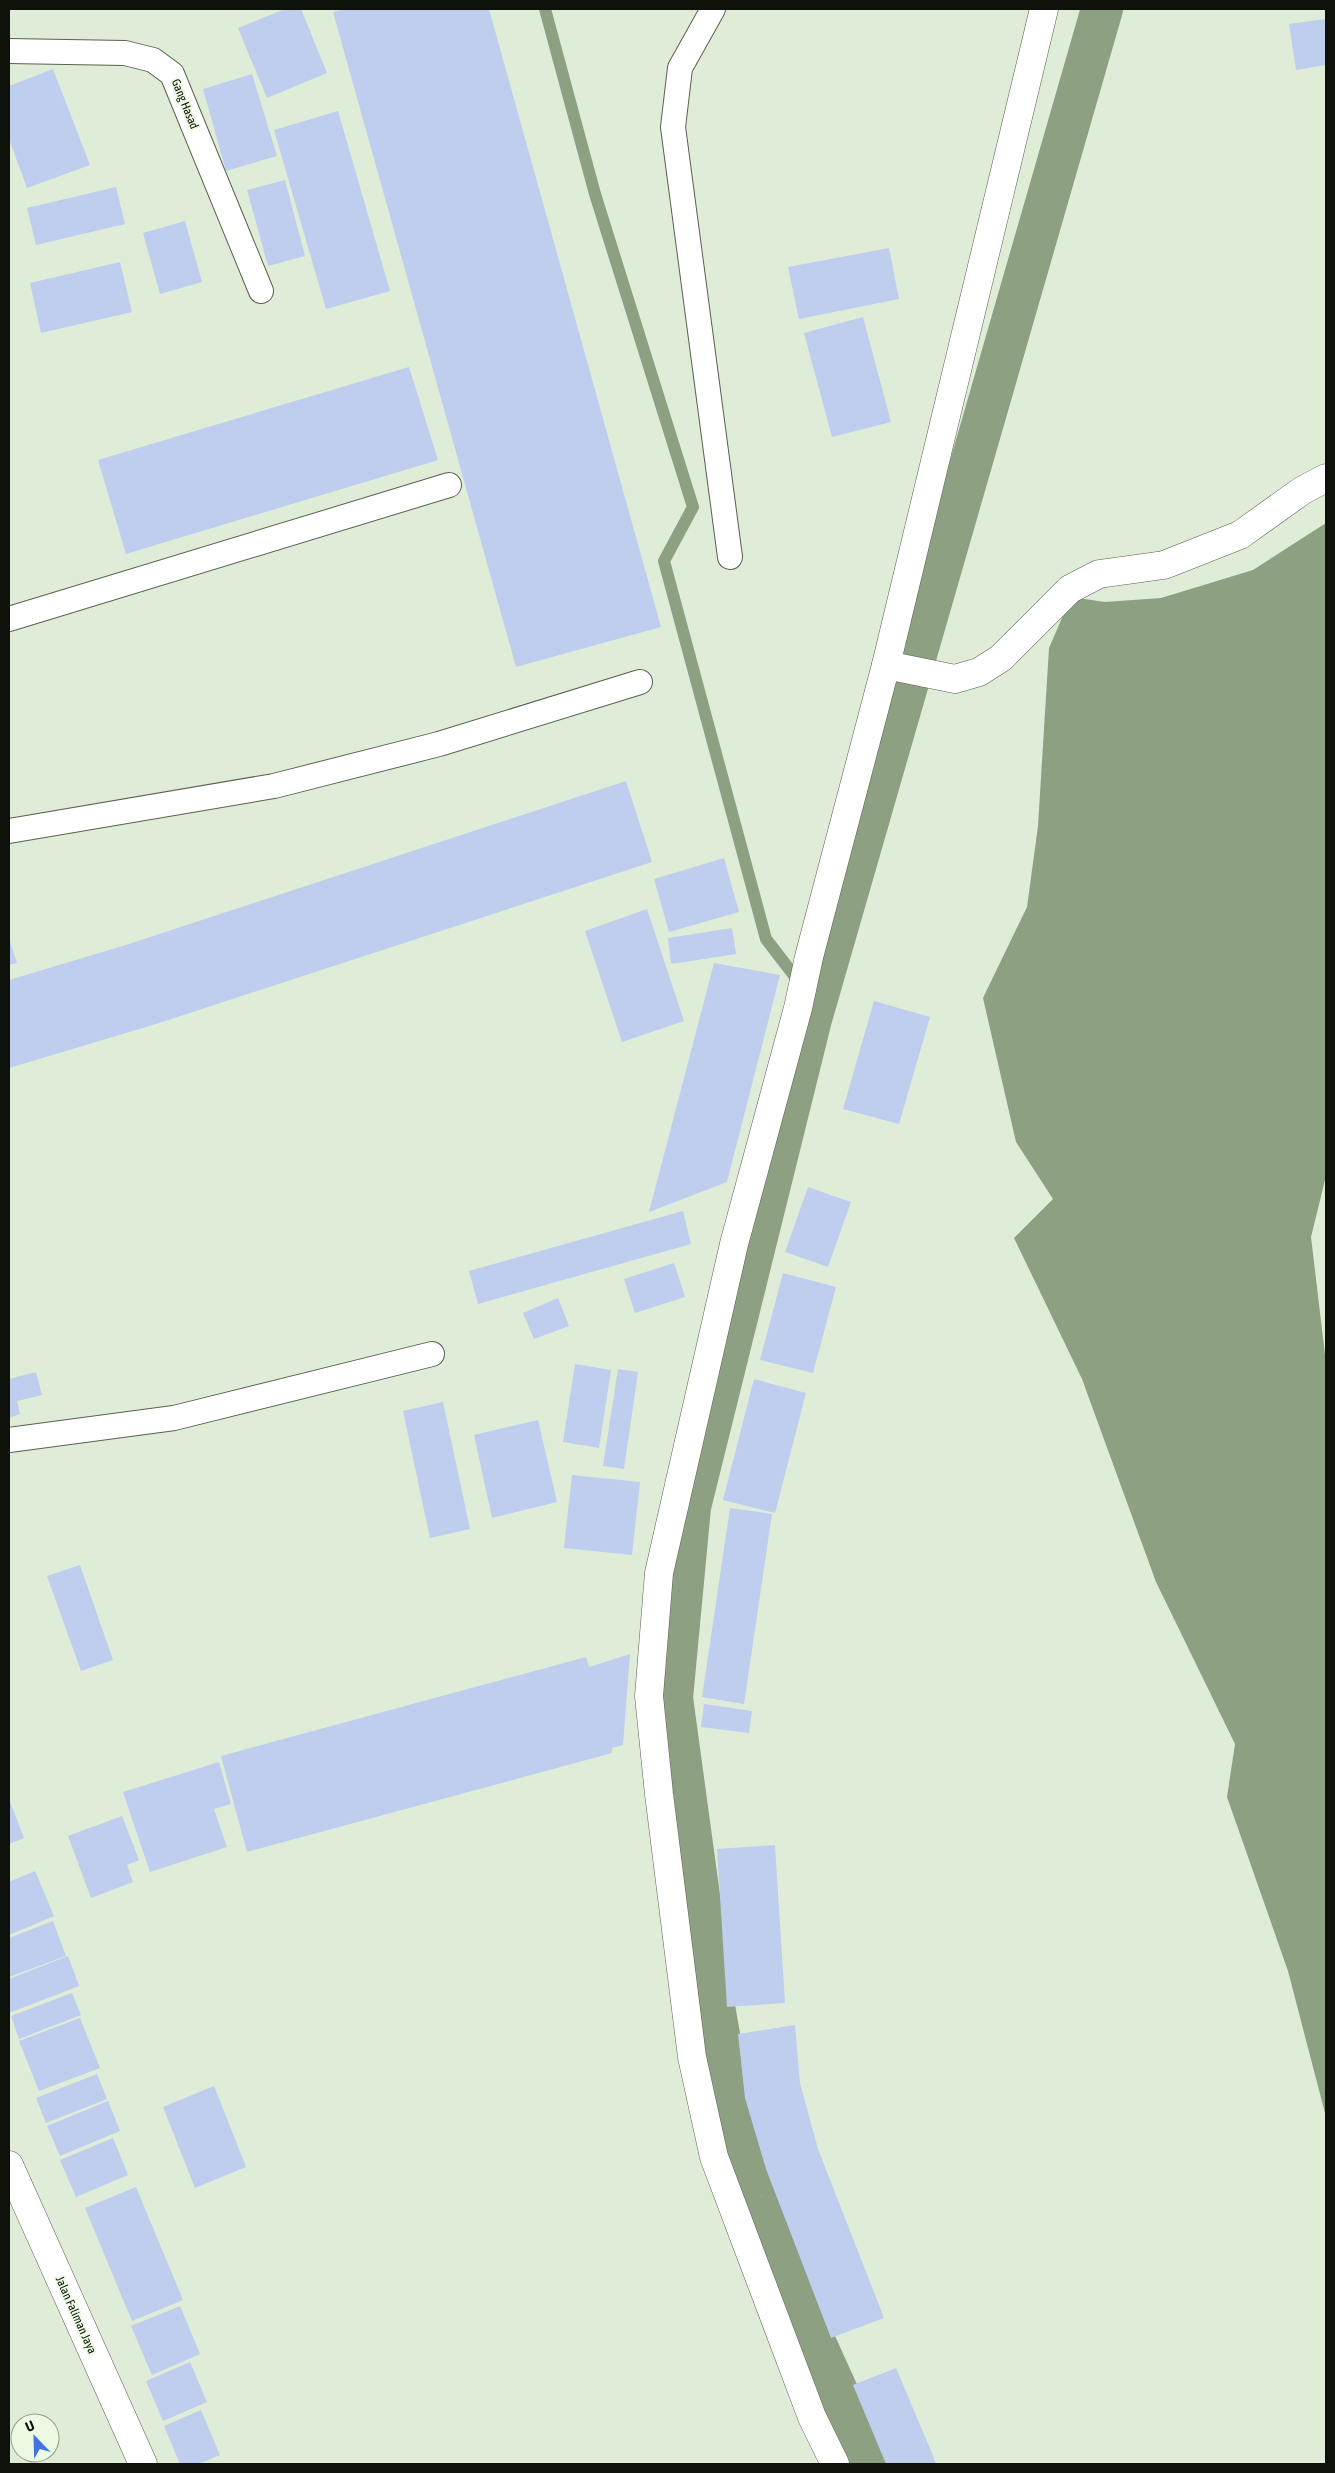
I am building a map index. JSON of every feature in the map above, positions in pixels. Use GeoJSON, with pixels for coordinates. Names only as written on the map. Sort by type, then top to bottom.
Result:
{"type":"FeatureCollection","features":[{"type":"Feature","properties":{"kind":"street"},"geometry":{"type":"LineString","coordinates":[[834,2464],[812,2417],[714,2157],[692,2058],[659,1794],[649,1696],[659,1573],[734,1244],[798,1008],[809,958],[889,665],[1044,9]]}},
{"type":"Feature","properties":{"kind":"street"},"geometry":{"type":"LineString","coordinates":[[889,665],[955,678],[979,672],[1001,658],[1070,589],[1099,574],[1164,565],[1240,535],[1303,490],[1326,478]]}},
{"type":"Feature","properties":{"kind":"street","name":"Jalan Faliman Jaya"},"geometry":{"type":"LineString","coordinates":[[9,2165],[143,2464]]}},
{"type":"Feature","properties":{"kind":"lane"},"geometry":{"type":"LineString","coordinates":[[713,9],[680,68],[673,127],[730,557]]}},
{"type":"Feature","properties":{"kind":"lane","name":"Gang Hasad"},"geometry":{"type":"LineString","coordinates":[[9,51],[125,53],[153,60],[172,74],[260,291]]}},
{"type":"Feature","properties":{"kind":"lane"},"geometry":{"type":"LineString","coordinates":[[9,619],[449,485]]}},
{"type":"Feature","properties":{"kind":"lane"},"geometry":{"type":"LineString","coordinates":[[9,831],[274,786],[439,744],[640,682]]}},
{"type":"Feature","properties":{"kind":"lane"},"geometry":{"type":"LineString","coordinates":[[9,1440],[174,1418],[432,1354]]}},
{"type":"Feature","properties":{"kind":"shaded area"},"geometry":{"type":"Polygon","coordinates":[[[1326,523],[1326,1176],[1311,1237],[1326,1363],[1326,2117],[1288,1971],[1227,1797],[1235,1744],[1156,1582],[1082,1379],[1014,1238],[1053,1199],[1016,1142],[983,998],[1027,907],[1038,826],[1049,648],[1071,597],[1105,602],[1161,598],[1253,570],[1326,523]]]}},
{"type":"Feature","properties":{"kind":"building"},"geometry":{"type":"Polygon","coordinates":[[[285,9],[301,9],[327,73],[267,98],[238,28],[285,9]]]}},
{"type":"Feature","properties":{"kind":"building"},"geometry":{"type":"Polygon","coordinates":[[[345,9],[489,9],[661,627],[516,667],[333,12],[345,9]]]}},
{"type":"Feature","properties":{"kind":"building"},"geometry":{"type":"Polygon","coordinates":[[[1326,19],[1326,65],[1296,70],[1289,24],[1326,19]]]}},
{"type":"Feature","properties":{"kind":"building"},"geometry":{"type":"Polygon","coordinates":[[[53,69],[90,165],[27,188],[9,139],[9,86],[53,69]]]}},
{"type":"Feature","properties":{"kind":"building"},"geometry":{"type":"Polygon","coordinates":[[[252,74],[277,156],[226,171],[203,89],[252,74]]]}},
{"type":"Feature","properties":{"kind":"building"},"geometry":{"type":"Polygon","coordinates":[[[338,111],[390,291],[326,309],[274,130],[338,111]]]}},
{"type":"Feature","properties":{"kind":"building"},"geometry":{"type":"Polygon","coordinates":[[[285,180],[305,256],[268,266],[247,190],[285,180]]]}},
{"type":"Feature","properties":{"kind":"building"},"geometry":{"type":"Polygon","coordinates":[[[116,187],[125,224],[36,245],[27,208],[116,187]]]}},
{"type":"Feature","properties":{"kind":"building"},"geometry":{"type":"Polygon","coordinates":[[[185,221],[202,282],[160,294],[143,233],[185,221]]]}},
{"type":"Feature","properties":{"kind":"building"},"geometry":{"type":"Polygon","coordinates":[[[889,248],[899,299],[799,319],[788,267],[889,248]]]}},
{"type":"Feature","properties":{"kind":"building"},"geometry":{"type":"Polygon","coordinates":[[[120,262],[132,312],[41,333],[30,283],[120,262]]]}},
{"type":"Feature","properties":{"kind":"building"},"geometry":{"type":"Polygon","coordinates":[[[863,317],[891,422],[832,437],[804,333],[863,317]]]}},
{"type":"Feature","properties":{"kind":"building"},"geometry":{"type":"Polygon","coordinates":[[[409,367],[438,460],[126,554],[98,460],[409,367]]]}},
{"type":"Feature","properties":{"kind":"building"},"geometry":{"type":"Polygon","coordinates":[[[626,781],[652,862],[156,1024],[9,1068],[9,980],[129,944],[626,781]]]}},
{"type":"Feature","properties":{"kind":"building"},"geometry":{"type":"Polygon","coordinates":[[[724,858],[739,912],[669,932],[654,879],[724,858]]]}},
{"type":"Feature","properties":{"kind":"building"},"geometry":{"type":"Polygon","coordinates":[[[647,909],[684,1021],[622,1042],[585,931],[647,909]]]}},
{"type":"Feature","properties":{"kind":"building"},"geometry":{"type":"Polygon","coordinates":[[[732,928],[736,954],[671,964],[668,938],[732,928]]]}},
{"type":"Feature","properties":{"kind":"building"},"geometry":{"type":"Polygon","coordinates":[[[9,938],[17,963],[9,965],[9,938]]]}},
{"type":"Feature","properties":{"kind":"building"},"geometry":{"type":"Polygon","coordinates":[[[714,963],[780,975],[727,1182],[649,1212],[714,963]]]}},
{"type":"Feature","properties":{"kind":"building"},"geometry":{"type":"Polygon","coordinates":[[[874,1001],[930,1017],[899,1124],[843,1109],[874,1001]]]}},
{"type":"Feature","properties":{"kind":"building"},"geometry":{"type":"Polygon","coordinates":[[[808,1187],[851,1202],[828,1267],[785,1252],[808,1187]]]}},
{"type":"Feature","properties":{"kind":"building"},"geometry":{"type":"Polygon","coordinates":[[[683,1211],[691,1244],[478,1304],[469,1271],[683,1211]]]}},
{"type":"Feature","properties":{"kind":"building"},"geometry":{"type":"Polygon","coordinates":[[[674,1263],[685,1297],[635,1313],[624,1279],[674,1263]]]}},
{"type":"Feature","properties":{"kind":"building"},"geometry":{"type":"Polygon","coordinates":[[[783,1273],[836,1287],[813,1373],[760,1360],[783,1273]]]}},
{"type":"Feature","properties":{"kind":"building"},"geometry":{"type":"Polygon","coordinates":[[[558,1298],[569,1326],[534,1339],[523,1313],[558,1298]]]}},
{"type":"Feature","properties":{"kind":"building"},"geometry":{"type":"Polygon","coordinates":[[[575,1364],[611,1370],[599,1448],[563,1442],[575,1364]]]}},
{"type":"Feature","properties":{"kind":"building"},"geometry":{"type":"Polygon","coordinates":[[[618,1369],[638,1372],[624,1469],[603,1466],[618,1369]]]}},
{"type":"Feature","properties":{"kind":"building"},"geometry":{"type":"Polygon","coordinates":[[[36,1372],[42,1395],[17,1401],[20,1414],[9,1418],[9,1379],[36,1372]]]}},
{"type":"Feature","properties":{"kind":"building"},"geometry":{"type":"Polygon","coordinates":[[[754,1379],[806,1393],[775,1513],[723,1500],[754,1379]]]}},
{"type":"Feature","properties":{"kind":"building"},"geometry":{"type":"Polygon","coordinates":[[[443,1402],[470,1529],[430,1538],[403,1411],[443,1402]]]}},
{"type":"Feature","properties":{"kind":"building"},"geometry":{"type":"Polygon","coordinates":[[[538,1420],[557,1502],[492,1518],[474,1435],[538,1420]]]}},
{"type":"Feature","properties":{"kind":"building"},"geometry":{"type":"Polygon","coordinates":[[[572,1475],[640,1482],[632,1555],[564,1548],[572,1475]]]}},
{"type":"Feature","properties":{"kind":"building"},"geometry":{"type":"Polygon","coordinates":[[[730,1508],[772,1514],[744,1704],[702,1697],[730,1508]]]}},
{"type":"Feature","properties":{"kind":"building"},"geometry":{"type":"Polygon","coordinates":[[[80,1565],[113,1660],[81,1671],[47,1576],[80,1565]]]}},
{"type":"Feature","properties":{"kind":"building"},"geometry":{"type":"Polygon","coordinates":[[[630,1654],[623,1745],[612,1748],[612,1753],[247,1852],[221,1756],[586,1657],[589,1667],[630,1654]]]}},
{"type":"Feature","properties":{"kind":"building"},"geometry":{"type":"Polygon","coordinates":[[[704,1704],[752,1711],[749,1733],[701,1727],[704,1704]]]}},
{"type":"Feature","properties":{"kind":"building"},"geometry":{"type":"Polygon","coordinates":[[[219,1762],[231,1804],[214,1809],[227,1847],[150,1872],[123,1792],[219,1762]]]}},
{"type":"Feature","properties":{"kind":"building"},"geometry":{"type":"Polygon","coordinates":[[[9,1799],[24,1838],[9,1844],[9,1799]]]}},
{"type":"Feature","properties":{"kind":"building"},"geometry":{"type":"Polygon","coordinates":[[[122,1816],[139,1860],[127,1865],[133,1882],[91,1898],[68,1836],[122,1816]]]}},
{"type":"Feature","properties":{"kind":"building"},"geometry":{"type":"Polygon","coordinates":[[[775,1845],[785,2003],[727,2007],[717,1849],[775,1845]]]}},
{"type":"Feature","properties":{"kind":"building"},"geometry":{"type":"Polygon","coordinates":[[[35,1871],[54,1916],[9,1935],[9,1882],[35,1871]]]}},
{"type":"Feature","properties":{"kind":"building"},"geometry":{"type":"Polygon","coordinates":[[[53,1921],[66,1956],[9,1977],[9,1938],[53,1921]]]}},
{"type":"Feature","properties":{"kind":"building"},"geometry":{"type":"Polygon","coordinates":[[[68,1956],[79,1986],[9,2013],[9,1979],[68,1956]]]}},
{"type":"Feature","properties":{"kind":"building"},"geometry":{"type":"Polygon","coordinates":[[[72,1993],[81,2015],[19,2039],[11,2016],[72,1993]]]}},
{"type":"Feature","properties":{"kind":"building"},"geometry":{"type":"Polygon","coordinates":[[[80,2018],[100,2068],[39,2091],[19,2041],[80,2018]]]}},
{"type":"Feature","properties":{"kind":"building"},"geometry":{"type":"Polygon","coordinates":[[[795,2025],[800,2083],[818,2149],[884,2318],[831,2338],[766,2169],[745,2098],[738,2034],[795,2025]]]}},
{"type":"Feature","properties":{"kind":"building"},"geometry":{"type":"Polygon","coordinates":[[[97,2074],[107,2099],[46,2123],[36,2098],[97,2074]]]}},
{"type":"Feature","properties":{"kind":"building"},"geometry":{"type":"Polygon","coordinates":[[[214,2086],[246,2167],[195,2188],[163,2107],[214,2086]]]}},
{"type":"Feature","properties":{"kind":"building"},"geometry":{"type":"Polygon","coordinates":[[[108,2101],[120,2131],[60,2156],[47,2126],[108,2101]]]}},
{"type":"Feature","properties":{"kind":"building"},"geometry":{"type":"Polygon","coordinates":[[[113,2138],[128,2175],[76,2197],[60,2160],[113,2138]]]}},
{"type":"Feature","properties":{"kind":"building"},"geometry":{"type":"Polygon","coordinates":[[[136,2187],[183,2300],[132,2321],[85,2208],[136,2187]]]}},
{"type":"Feature","properties":{"kind":"building"},"geometry":{"type":"Polygon","coordinates":[[[180,2306],[200,2354],[152,2375],[131,2326],[180,2306]]]}},
{"type":"Feature","properties":{"kind":"building"},"geometry":{"type":"Polygon","coordinates":[[[190,2362],[207,2402],[163,2421],[146,2381],[190,2362]]]}},
{"type":"Feature","properties":{"kind":"building"},"geometry":{"type":"Polygon","coordinates":[[[896,2368],[936,2464],[886,2464],[853,2385],[896,2368]]]}},
{"type":"Feature","properties":{"kind":"building"},"geometry":{"type":"Polygon","coordinates":[[[201,2410],[220,2455],[198,2464],[180,2464],[164,2426],[201,2410]]]}},
{"type":"Feature","properties":{"kind":"waterway"},"geometry":{"type":"LineString","coordinates":[[545,9],[595,194],[693,507],[664,561],[766,939],[803,987],[811,1019]]}},
{"type":"Feature","properties":{"kind":"waterway"},"geometry":{"type":"LineString","coordinates":[[870,2464],[802,2314],[761,2196],[729,2093],[714,2006],[672,1698],[690,1507],[811,1019],[1102,9]]}}]}
